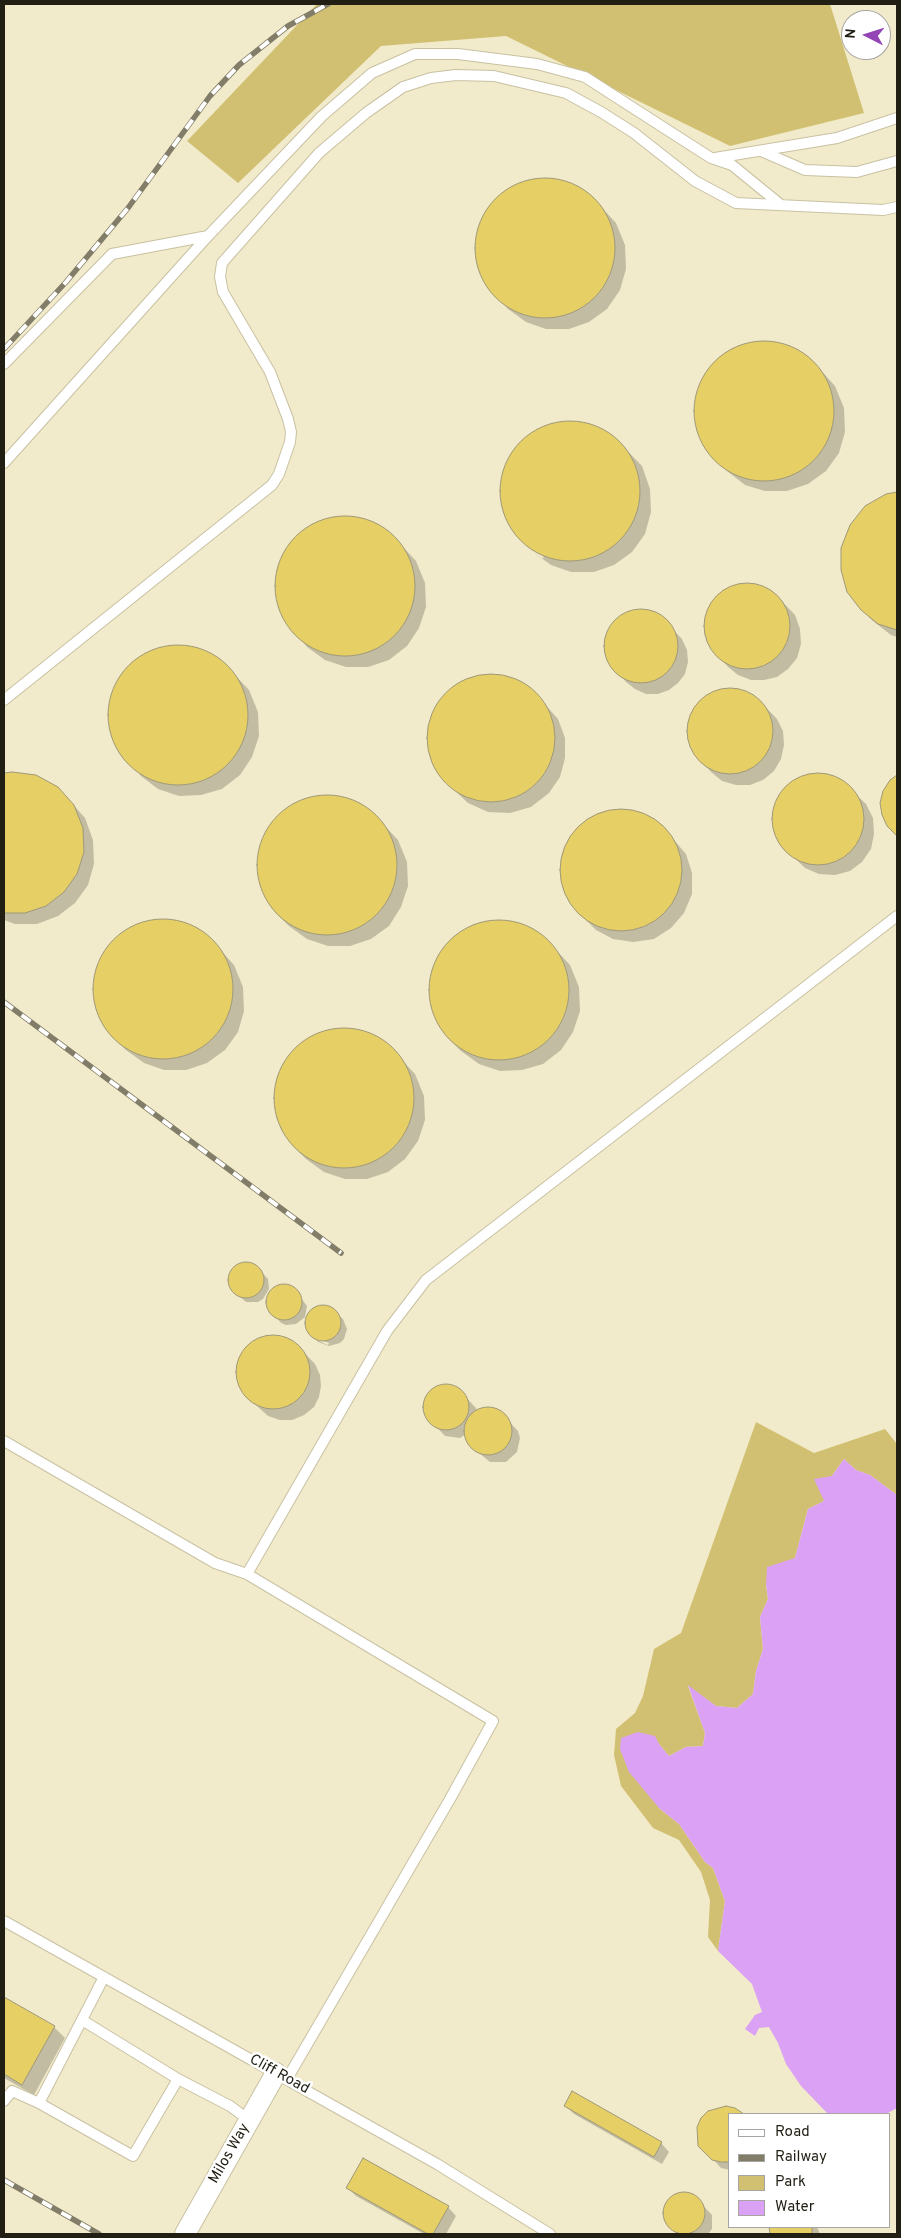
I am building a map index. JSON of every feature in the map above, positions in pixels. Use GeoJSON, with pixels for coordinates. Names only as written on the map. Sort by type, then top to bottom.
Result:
{"type":"FeatureCollection","features":[{"type":"Feature","properties":{"kind":"street","name":"Milos Way"},"geometry":{"type":"LineString","coordinates":[[185,2234],[249,2120],[282,2076]]}},
{"type":"Feature","properties":{"kind":"lane"},"geometry":{"type":"LineString","coordinates":[[4,463],[208,236],[322,116],[372,73],[415,54],[458,54],[537,64],[585,78],[712,158],[732,165],[781,205]]}},
{"type":"Feature","properties":{"kind":"lane"},"geometry":{"type":"LineString","coordinates":[[4,700],[276,480],[286,458],[291,432],[270,372],[223,292],[220,277],[222,263],[319,153],[366,113],[403,87],[431,78],[456,75],[494,76],[566,93],[634,133],[695,181],[727,200],[736,203],[883,210],[897,207]]}},
{"type":"Feature","properties":{"kind":"lane"},"geometry":{"type":"LineString","coordinates":[[712,158],[837,138],[897,118]]}},
{"type":"Feature","properties":{"kind":"lane"},"geometry":{"type":"LineString","coordinates":[[760,151],[805,170],[856,172],[897,160]]}},
{"type":"Feature","properties":{"kind":"lane"},"geometry":{"type":"LineString","coordinates":[[4,364],[112,254],[208,236]]}},
{"type":"Feature","properties":{"kind":"lane"},"geometry":{"type":"LineString","coordinates":[[247,1574],[382,1339],[426,1280],[897,916]]}},
{"type":"Feature","properties":{"kind":"lane"},"geometry":{"type":"LineString","coordinates":[[4,1441],[215,1563],[247,1574],[493,1721],[445,1808],[282,2076]]}},
{"type":"Feature","properties":{"kind":"lane","name":"Cliff Road"},"geometry":{"type":"LineString","coordinates":[[4,1921],[437,2164],[550,2234]]}},
{"type":"Feature","properties":{"kind":"lane"},"geometry":{"type":"LineString","coordinates":[[39,2104],[104,1977]]}},
{"type":"Feature","properties":{"kind":"lane"},"geometry":{"type":"LineString","coordinates":[[82,2020],[178,2079],[230,2106],[249,2120]]}},
{"type":"Feature","properties":{"kind":"lane"},"geometry":{"type":"LineString","coordinates":[[4,2101],[12,2091],[133,2156],[178,2079]]}},
{"type":"Feature","properties":{"kind":"green space"},"geometry":{"type":"Polygon","coordinates":[[[317,4],[830,4],[841,39],[841,60],[847,60],[864,113],[730,146],[506,36],[381,46],[238,183],[187,141],[317,4]]]}},
{"type":"Feature","properties":{"kind":"green space"},"geometry":{"type":"Polygon","coordinates":[[[756,1422],[814,1453],[885,1429],[897,1444],[897,1495],[870,1475],[856,1470],[844,1459],[832,1476],[824,1501],[808,1509],[795,1558],[766,1585],[768,1599],[760,1617],[763,1649],[756,1671],[753,1694],[737,1708],[716,1706],[688,1686],[705,1733],[703,1746],[686,1747],[669,1756],[659,1744],[659,1808],[679,1824],[705,1862],[713,1868],[725,1901],[718,1951],[708,1937],[710,1900],[701,1872],[679,1840],[653,1828],[621,1786],[614,1755],[616,1729],[635,1713],[643,1696],[654,1649],[681,1633],[756,1422]]]}},
{"type":"Feature","properties":{"kind":"water"},"geometry":{"type":"Polygon","coordinates":[[[844,1459],[856,1470],[870,1475],[897,1495],[897,2108],[888,2113],[827,2113],[801,2086],[786,2064],[769,2027],[759,2028],[755,2036],[745,2029],[755,2015],[762,2012],[752,1984],[718,1951],[725,1901],[713,1868],[705,1862],[679,1824],[659,1808],[629,1772],[620,1749],[621,1738],[638,1732],[655,1736],[669,1756],[686,1747],[703,1746],[705,1733],[688,1685],[716,1706],[737,1708],[753,1694],[756,1671],[763,1649],[760,1617],[768,1599],[766,1585],[767,1567],[795,1558],[808,1509],[824,1501],[814,1479],[832,1476],[844,1459]]]}},
{"type":"Feature","properties":{"kind":"building"},"geometry":{"type":"Polygon","coordinates":[[[545,178],[559,179],[572,183],[595,198],[610,221],[614,234],[614,262],[610,275],[595,298],[572,313],[559,317],[545,318],[531,317],[518,313],[495,298],[480,275],[476,262],[475,248],[476,234],[480,221],[495,198],[518,183],[531,179],[545,178]]]}},
{"type":"Feature","properties":{"kind":"building"},"geometry":{"type":"Polygon","coordinates":[[[764,341],[778,342],[791,346],[814,361],[829,384],[833,397],[833,425],[829,438],[814,461],[791,476],[778,480],[764,481],[750,480],[737,476],[714,461],[699,438],[695,425],[694,411],[695,397],[699,384],[714,361],[737,346],[750,342],[764,341]]]}},
{"type":"Feature","properties":{"kind":"building"},"geometry":{"type":"Polygon","coordinates":[[[570,421],[584,422],[597,426],[620,441],[635,464],[639,477],[639,505],[635,518],[620,541],[597,556],[584,560],[570,561],[556,560],[543,556],[520,541],[505,518],[501,505],[500,491],[501,477],[505,464],[520,441],[543,426],[556,422],[570,421]]]}},
{"type":"Feature","properties":{"kind":"building"},"geometry":{"type":"Polygon","coordinates":[[[897,492],[897,630],[878,624],[861,610],[847,592],[841,570],[841,548],[850,525],[865,506],[886,494],[897,492]]]}},
{"type":"Feature","properties":{"kind":"building"},"geometry":{"type":"Polygon","coordinates":[[[345,516],[359,517],[372,521],[395,536],[410,559],[414,572],[414,600],[410,613],[395,636],[372,651],[359,655],[345,656],[331,655],[318,651],[295,636],[280,613],[276,600],[275,586],[276,572],[280,559],[295,536],[318,521],[331,517],[345,516]]]}},
{"type":"Feature","properties":{"kind":"building"},"geometry":{"type":"Polygon","coordinates":[[[747,583],[764,586],[778,595],[787,609],[790,626],[787,643],[778,657],[764,666],[747,669],[730,666],[716,657],[707,643],[704,626],[707,609],[716,595],[730,586],[747,583]]]}},
{"type":"Feature","properties":{"kind":"building"},"geometry":{"type":"Polygon","coordinates":[[[641,609],[655,612],[667,620],[675,632],[678,646],[675,660],[667,672],[655,680],[641,683],[627,680],[615,672],[607,660],[604,646],[607,632],[615,620],[627,612],[641,609]]]}},
{"type":"Feature","properties":{"kind":"building"},"geometry":{"type":"Polygon","coordinates":[[[178,645],[192,646],[205,650],[228,665],[243,688],[247,701],[247,729],[243,742],[228,765],[205,780],[192,784],[178,785],[164,784],[151,780],[128,765],[113,742],[109,729],[108,715],[109,701],[113,688],[128,665],[151,650],[164,646],[178,645]]]}},
{"type":"Feature","properties":{"kind":"building"},"geometry":{"type":"Polygon","coordinates":[[[491,674],[515,679],[527,685],[536,693],[544,702],[550,714],[555,738],[550,762],[544,774],[536,783],[527,791],[515,797],[491,802],[467,797],[455,791],[446,783],[438,774],[432,762],[427,738],[432,714],[438,702],[446,693],[455,685],[467,679],[491,674]]]}},
{"type":"Feature","properties":{"kind":"building"},"geometry":{"type":"Polygon","coordinates":[[[722,688],[738,688],[747,691],[761,700],[770,714],[773,731],[770,748],[761,762],[747,771],[738,774],[722,774],[706,767],[694,755],[687,739],[687,723],[694,707],[706,695],[722,688]]]}},
{"type":"Feature","properties":{"kind":"building"},"geometry":{"type":"Polygon","coordinates":[[[4,773],[36,775],[58,787],[74,805],[83,828],[84,852],[77,874],[64,892],[46,906],[25,913],[4,913],[4,773]]]}},
{"type":"Feature","properties":{"kind":"building"},"geometry":{"type":"Polygon","coordinates":[[[818,773],[835,777],[850,787],[860,802],[864,819],[860,836],[850,851],[835,861],[818,865],[801,861],[786,851],[776,836],[772,819],[776,802],[786,787],[801,777],[818,773]]]}},
{"type":"Feature","properties":{"kind":"building"},"geometry":{"type":"Polygon","coordinates":[[[897,775],[897,836],[887,826],[882,815],[880,803],[883,791],[890,780],[897,775]]]}},
{"type":"Feature","properties":{"kind":"building"},"geometry":{"type":"Polygon","coordinates":[[[327,795],[341,796],[354,800],[377,815],[392,838],[396,851],[396,879],[392,892],[377,915],[354,930],[341,934],[327,935],[313,934],[300,930],[277,915],[262,892],[258,879],[257,865],[258,851],[262,838],[277,815],[300,800],[313,796],[327,795]]]}},
{"type":"Feature","properties":{"kind":"building"},"geometry":{"type":"Polygon","coordinates":[[[621,809],[633,810],[644,814],[655,819],[664,827],[672,836],[677,847],[681,858],[681,882],[677,893],[672,904],[664,913],[655,921],[644,926],[633,930],[621,931],[609,930],[598,926],[587,921],[578,913],[570,904],[565,893],[561,882],[560,870],[561,858],[565,847],[570,836],[578,827],[587,819],[598,814],[609,810],[621,809]]]}},
{"type":"Feature","properties":{"kind":"building"},"geometry":{"type":"Polygon","coordinates":[[[163,919],[177,920],[190,924],[213,939],[228,962],[232,975],[232,1003],[228,1016],[213,1039],[190,1054],[177,1058],[163,1059],[149,1058],[136,1054],[113,1039],[98,1016],[94,1003],[93,989],[94,975],[98,962],[113,939],[136,924],[149,920],[163,919]]]}},
{"type":"Feature","properties":{"kind":"building"},"geometry":{"type":"Polygon","coordinates":[[[499,920],[513,921],[526,925],[549,940],[564,963],[568,976],[568,1004],[564,1017],[549,1040],[526,1055],[513,1059],[499,1060],[485,1059],[472,1055],[449,1040],[434,1017],[430,1004],[429,990],[430,976],[434,963],[449,940],[472,925],[485,921],[499,920]]]}},
{"type":"Feature","properties":{"kind":"building"},"geometry":{"type":"Polygon","coordinates":[[[344,1028],[358,1029],[371,1033],[394,1048],[409,1071],[413,1084],[413,1112],[409,1125],[394,1148],[371,1163],[358,1167],[344,1168],[330,1167],[317,1163],[294,1148],[279,1125],[275,1112],[274,1098],[275,1084],[279,1071],[294,1048],[317,1033],[330,1029],[344,1028]]]}},
{"type":"Feature","properties":{"kind":"building"},"geometry":{"type":"Polygon","coordinates":[[[246,1262],[253,1263],[259,1267],[263,1273],[263,1287],[259,1293],[253,1297],[246,1298],[239,1297],[233,1293],[229,1287],[228,1280],[229,1273],[233,1267],[239,1263],[246,1262]]]}},
{"type":"Feature","properties":{"kind":"building"},"geometry":{"type":"Polygon","coordinates":[[[284,1284],[291,1285],[297,1289],[301,1295],[301,1309],[297,1315],[291,1319],[284,1320],[277,1319],[271,1315],[267,1309],[266,1302],[267,1295],[271,1289],[277,1285],[284,1284]]]}},
{"type":"Feature","properties":{"kind":"building"},"geometry":{"type":"Polygon","coordinates":[[[323,1305],[330,1306],[336,1310],[340,1316],[340,1330],[336,1336],[330,1340],[323,1341],[316,1340],[310,1336],[306,1330],[305,1323],[306,1316],[310,1310],[316,1306],[323,1305]]]}},
{"type":"Feature","properties":{"kind":"building"},"geometry":{"type":"Polygon","coordinates":[[[266,1335],[280,1335],[294,1341],[304,1351],[310,1365],[310,1379],[304,1393],[294,1403],[280,1409],[266,1409],[252,1403],[242,1393],[236,1379],[236,1365],[242,1351],[252,1341],[266,1335]]]}},
{"type":"Feature","properties":{"kind":"building"},"geometry":{"type":"Polygon","coordinates":[[[451,1384],[463,1390],[468,1398],[468,1416],[463,1424],[455,1429],[441,1430],[429,1424],[424,1416],[423,1402],[429,1390],[437,1385],[451,1384]]]}},
{"type":"Feature","properties":{"kind":"building"},"geometry":{"type":"Polygon","coordinates":[[[483,1407],[493,1407],[505,1414],[512,1426],[512,1436],[505,1448],[493,1455],[483,1455],[475,1451],[468,1444],[464,1436],[464,1426],[468,1418],[475,1411],[483,1407]]]}},
{"type":"Feature","properties":{"kind":"building"},"geometry":{"type":"Polygon","coordinates":[[[4,1997],[55,2026],[22,2085],[4,2074],[4,1997]]]}},
{"type":"Feature","properties":{"kind":"building"},"geometry":{"type":"Polygon","coordinates":[[[572,2091],[662,2142],[654,2157],[564,2106],[572,2091]]]}},
{"type":"Feature","properties":{"kind":"building"},"geometry":{"type":"Polygon","coordinates":[[[726,2106],[735,2108],[742,2113],[728,2113],[728,2162],[712,2160],[698,2146],[697,2127],[701,2118],[708,2111],[726,2106]]]}},
{"type":"Feature","properties":{"kind":"building"},"geometry":{"type":"Polygon","coordinates":[[[363,2158],[449,2206],[433,2234],[428,2234],[346,2188],[363,2158]]]}},
{"type":"Feature","properties":{"kind":"building"},"geometry":{"type":"Polygon","coordinates":[[[680,2192],[688,2192],[699,2198],[705,2213],[699,2228],[688,2234],[680,2234],[669,2228],[663,2217],[663,2209],[669,2198],[680,2192]]]}},
{"type":"Feature","properties":{"kind":"building"},"geometry":{"type":"Polygon","coordinates":[[[769,2228],[812,2228],[811,2234],[770,2234],[769,2228]]]}},
{"type":"Feature","properties":{"kind":"railway"},"geometry":{"type":"LineString","coordinates":[[4,349],[66,282],[128,208],[210,96],[239,65],[288,26],[328,4]]}},
{"type":"Feature","properties":{"kind":"railway"},"geometry":{"type":"LineString","coordinates":[[4,1002],[341,1253]]}},
{"type":"Feature","properties":{"kind":"railway"},"geometry":{"type":"LineString","coordinates":[[4,2180],[99,2234]]}}]}
